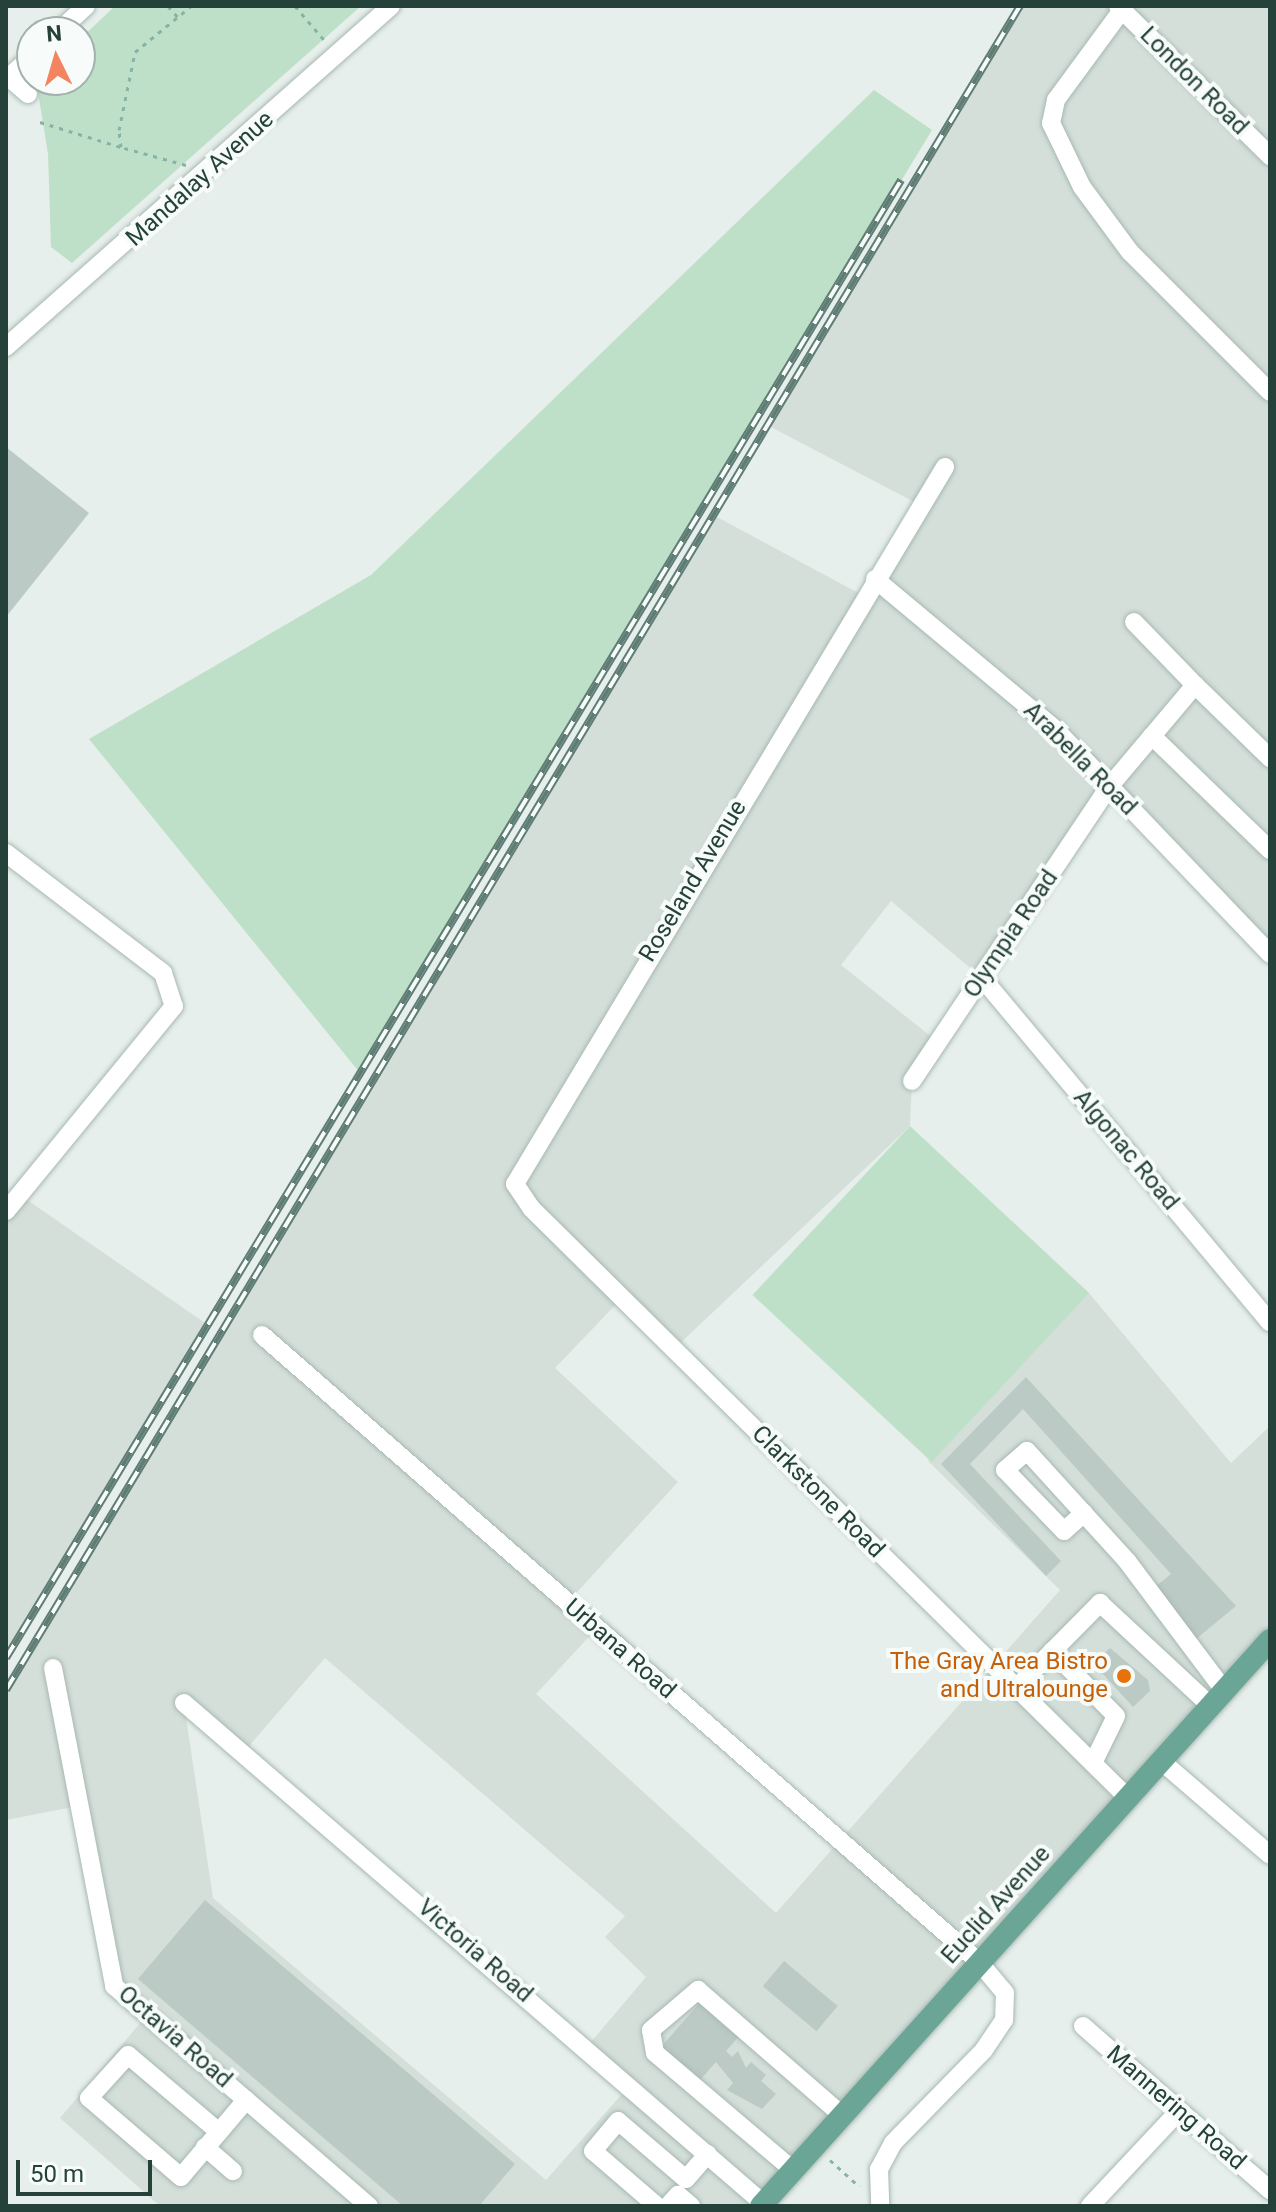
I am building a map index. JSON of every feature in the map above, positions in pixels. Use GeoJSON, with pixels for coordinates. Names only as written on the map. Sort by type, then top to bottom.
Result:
{"type":"FeatureCollection","features":[{"type":"Feature","properties":{"kind":"main road","name":"Euclid Avenue"},"geometry":{"type":"LineString","coordinates":[[762,2205],[1126,1796],[1270,1640]]}},
{"type":"Feature","properties":{"kind":"street","name":"Mandalay Avenue"},"geometry":{"type":"LineString","coordinates":[[8,342],[391,6]]}},
{"type":"Feature","properties":{"kind":"street","name":"London Road"},"geometry":{"type":"LineString","coordinates":[[1120,8],[1270,156]]}},
{"type":"Feature","properties":{"kind":"street"},"geometry":{"type":"LineString","coordinates":[[1120,8],[1056,100],[1051,123],[1082,187],[1130,252],[1270,392]]}},
{"type":"Feature","properties":{"kind":"street","name":"Roseland Avenue"},"geometry":{"type":"LineString","coordinates":[[515,1184],[875,579],[945,467]]}},
{"type":"Feature","properties":{"kind":"street","name":"Arabella Road"},"geometry":{"type":"LineString","coordinates":[[875,579],[1056,730],[1270,954]]}},
{"type":"Feature","properties":{"kind":"street"},"geometry":{"type":"LineString","coordinates":[[1134,622],[1270,758]]}},
{"type":"Feature","properties":{"kind":"street","name":"Olympia Road"},"geometry":{"type":"LineString","coordinates":[[912,1081],[1109,787],[1195,685]]}},
{"type":"Feature","properties":{"kind":"street"},"geometry":{"type":"LineString","coordinates":[[1152,736],[1270,850]]}},
{"type":"Feature","properties":{"kind":"street"},"geometry":{"type":"LineString","coordinates":[[6,853],[163,973],[174,1006],[6,1211]]}},
{"type":"Feature","properties":{"kind":"street","name":"Algonac Road"},"geometry":{"type":"LineString","coordinates":[[982,978],[1270,1323]]}},
{"type":"Feature","properties":{"kind":"street","name":"Clarkstone Road"},"geometry":{"type":"LineString","coordinates":[[515,1184],[531,1208],[1126,1796]]}},
{"type":"Feature","properties":{"kind":"street","name":"Urbana Road"},"geometry":{"type":"LineString","coordinates":[[262,1335],[979,1962],[1005,1993],[1004,2020],[893,2143],[879,2169],[869,2200]]}},
{"type":"Feature","properties":{"kind":"street"},"geometry":{"type":"LineString","coordinates":[[1084,1513],[1218,1698]]}},
{"type":"Feature","properties":{"kind":"street"},"geometry":{"type":"LineString","coordinates":[[1016,1688],[1100,1603],[1218,1698]]}},
{"type":"Feature","properties":{"kind":"street"},"geometry":{"type":"LineString","coordinates":[[1052,1651],[1116,1716],[1093,1763]]}},
{"type":"Feature","properties":{"kind":"street","name":"Octavia Road"},"geometry":{"type":"LineString","coordinates":[[53,1668],[114,1986],[369,2206]]}},
{"type":"Feature","properties":{"kind":"street","name":"Victoria Road"},"geometry":{"type":"LineString","coordinates":[[184,1703],[708,2154],[762,2205]]}},
{"type":"Feature","properties":{"kind":"street"},"geometry":{"type":"LineString","coordinates":[[1160,1760],[1270,1855]]}},
{"type":"Feature","properties":{"kind":"street"},"geometry":{"type":"LineString","coordinates":[[793,2170],[655,2053],[651,2030],[698,1990],[843,2116]]}},
{"type":"Feature","properties":{"kind":"street","name":"Mannering Road"},"geometry":{"type":"LineString","coordinates":[[1083,2026],[1270,2190]]}},
{"type":"Feature","properties":{"kind":"street"},"geometry":{"type":"LineString","coordinates":[[219,2132],[128,2055],[89,2098],[181,2177],[205,2147],[219,2132],[246,2100]]}},
{"type":"Feature","properties":{"kind":"street"},"geometry":{"type":"LineString","coordinates":[[1090,2206],[1179,2111]]}},
{"type":"Feature","properties":{"kind":"street"},"geometry":{"type":"LineString","coordinates":[[657,2206],[593,2151],[618,2121],[681,2196],[708,2154]]}},
{"type":"Feature","properties":{"kind":"street"},"geometry":{"type":"LineString","coordinates":[[205,2147],[233,2171]]}},
{"type":"Feature","properties":{"kind":"path"},"geometry":{"type":"LineString","coordinates":[[168,6],[178,17]]}},
{"type":"Feature","properties":{"kind":"path"},"geometry":{"type":"LineString","coordinates":[[121,147],[135,52],[191,6]]}},
{"type":"Feature","properties":{"kind":"path"},"geometry":{"type":"LineString","coordinates":[[295,6],[326,42]]}},
{"type":"Feature","properties":{"kind":"path"},"geometry":{"type":"LineString","coordinates":[[40,122],[186,165]]}},
{"type":"Feature","properties":{"kind":"path"},"geometry":{"type":"LineString","coordinates":[[825,2155],[869,2200]]}},
{"type":"Feature","properties":{"kind":"shaded area"},"geometry":{"type":"Polygon","coordinates":[[[1020,6],[1270,6],[1270,954],[1109,787],[982,978],[891,901],[841,965],[938,1042],[912,1081],[910,1126],[674,1349],[622,1298],[555,1368],[678,1482],[568,1602],[597,1628],[536,1694],[776,1913],[1060,1590],[928,1461],[1089,1293],[1231,1463],[1270,1426],[1270,1640],[761,2206],[160,2206],[60,2118],[147,2015],[114,1986],[78,1806],[6,1820],[6,1690],[715,516],[864,596],[920,505],[769,426],[1020,6]],[[325,1658],[243,1753],[184,1704],[213,1898],[546,2180],[629,2086],[586,2048],[646,1977],[605,1937],[625,1916],[325,1658]]]}},
{"type":"Feature","properties":{"kind":"shaded area"},"geometry":{"type":"Polygon","coordinates":[[[20,1195],[208,1325],[6,1658],[6,1211],[20,1195]]]}},
{"type":"Feature","properties":{"kind":"green space"},"geometry":{"type":"Polygon","coordinates":[[[115,6],[361,6],[72,263],[51,247],[48,154],[39,96],[96,96],[96,24],[115,6]]]}},
{"type":"Feature","properties":{"kind":"green space"},"geometry":{"type":"Polygon","coordinates":[[[874,90],[932,130],[360,1073],[89,739],[371,575],[874,90]]]}},
{"type":"Feature","properties":{"kind":"green space"},"geometry":{"type":"Polygon","coordinates":[[[910,1126],[1089,1293],[932,1462],[752,1295],[910,1126]]]}},
{"type":"Feature","properties":{"kind":"building"},"geometry":{"type":"Polygon","coordinates":[[[6,447],[89,513],[6,617],[6,447]]]}},
{"type":"Feature","properties":{"kind":"building"},"geometry":{"type":"Polygon","coordinates":[[[1026,1377],[1236,1606],[1196,1639],[1155,1587],[1171,1574],[1023,1409],[970,1464],[1061,1561],[1046,1576],[941,1464],[1026,1377]]]}},
{"type":"Feature","properties":{"kind":"building","name":"The Gray Area Bistro and Ultralounge"},"geometry":{"type":"Polygon","coordinates":[[[1110,1648],[1148,1680],[1150,1691],[1133,1707],[1093,1663],[1110,1648]]]}},
{"type":"Feature","properties":{"kind":"building"},"geometry":{"type":"Polygon","coordinates":[[[205,1900],[515,2164],[479,2206],[403,2206],[138,1979],[205,1900]]]}},
{"type":"Feature","properties":{"kind":"building"},"geometry":{"type":"Polygon","coordinates":[[[784,1961],[838,2006],[816,2031],[763,1986],[784,1961]]]}},
{"type":"Feature","properties":{"kind":"building"},"geometry":{"type":"Polygon","coordinates":[[[703,1999],[742,2033],[726,2051],[732,2057],[738,2051],[746,2068],[751,2062],[766,2075],[761,2081],[776,2094],[762,2109],[727,2090],[733,2083],[716,2062],[700,2080],[662,2046],[703,1999]]]}},
{"type":"Feature","properties":{"kind":"railway"},"geometry":{"type":"LineString","coordinates":[[6,1690],[1020,6]]}},
{"type":"Feature","properties":{"kind":"railway"},"geometry":{"type":"LineString","coordinates":[[6,1658],[901,180]]}},
{"type":"Feature","properties":{"kind":"place","name":"The Gray Area Bistro and Ultralounge"},"geometry":{"type":"Point","coordinates":[1124,1676]}}]}
